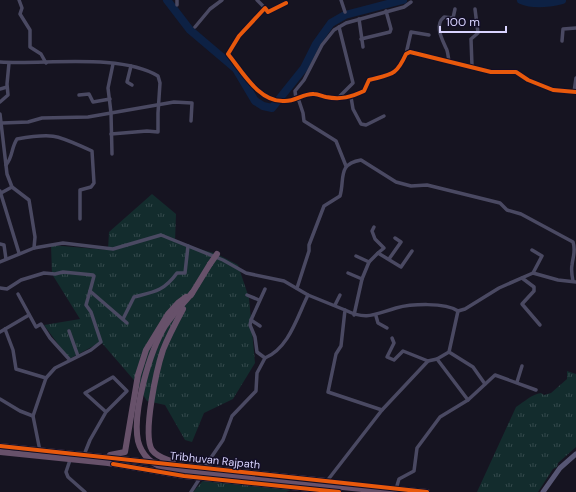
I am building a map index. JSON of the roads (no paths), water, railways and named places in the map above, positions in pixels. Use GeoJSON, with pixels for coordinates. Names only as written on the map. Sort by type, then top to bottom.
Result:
{"type":"FeatureCollection","features":[{"type":"Feature","properties":{"kind":"highway"},"geometry":{"type":"LineString","coordinates":[[181,465],[156,454],[150,443],[149,432],[152,398],[163,351],[173,326],[217,254]]}},
{"type":"Feature","properties":{"kind":"highway"},"geometry":{"type":"LineString","coordinates":[[94,456],[125,452],[138,375],[146,350],[168,314],[178,303],[192,293]]}},
{"type":"Feature","properties":{"kind":"highway"},"geometry":{"type":"LineString","coordinates":[[192,293],[165,326],[148,365],[141,396],[137,432],[140,446],[146,457],[156,466],[167,469],[394,490]]}},
{"type":"Feature","properties":{"kind":"highway","name":"Tribhuvan Rajpath"},"geometry":{"type":"LineString","coordinates":[[0,446],[70,460],[108,463],[200,478],[339,492]]}},
{"type":"Feature","properties":{"kind":"highway","name":"Tribhuvan Rajpath"},"geometry":{"type":"LineString","coordinates":[[0,452],[84,455],[326,481],[394,490],[428,492]]}},
{"type":"Feature","properties":{"kind":"street"},"geometry":{"type":"LineString","coordinates":[[19,0],[22,8],[20,14],[30,30],[30,47],[41,54],[46,63]]}},
{"type":"Feature","properties":{"kind":"street"},"geometry":{"type":"LineString","coordinates":[[177,0],[177,5]]}},
{"type":"Feature","properties":{"kind":"street"},"geometry":{"type":"LineString","coordinates":[[195,27],[210,9],[222,0]]}},
{"type":"Feature","properties":{"kind":"street"},"geometry":{"type":"LineString","coordinates":[[257,0],[268,12],[286,3]]}},
{"type":"Feature","properties":{"kind":"street"},"geometry":{"type":"LineString","coordinates":[[341,0],[345,12]]}},
{"type":"Feature","properties":{"kind":"street"},"geometry":{"type":"LineString","coordinates":[[346,166],[336,141],[304,121],[303,113],[295,91],[304,80],[322,45],[338,27],[359,19],[404,7],[411,2]]}},
{"type":"Feature","properties":{"kind":"street"},"geometry":{"type":"LineString","coordinates":[[265,8],[239,36],[228,54],[257,90],[284,102],[297,99],[304,95],[315,94],[337,99],[351,97],[364,91],[369,80],[394,73],[400,67],[406,54],[411,32],[428,35]]}},
{"type":"Feature","properties":{"kind":"street"},"geometry":{"type":"LineString","coordinates":[[449,61],[446,48],[440,34],[440,23],[444,17],[453,18],[455,9]]}},
{"type":"Feature","properties":{"kind":"street"},"geometry":{"type":"LineString","coordinates":[[472,66],[471,39],[478,33],[475,9]]}},
{"type":"Feature","properties":{"kind":"street"},"geometry":{"type":"LineString","coordinates":[[361,39],[390,32],[391,29],[386,11]]}},
{"type":"Feature","properties":{"kind":"street"},"geometry":{"type":"LineString","coordinates":[[359,19],[363,47]]}},
{"type":"Feature","properties":{"kind":"street"},"geometry":{"type":"LineString","coordinates":[[337,99],[353,83],[338,27]]}},
{"type":"Feature","properties":{"kind":"street"},"geometry":{"type":"LineString","coordinates":[[562,41],[563,29],[576,28]]}},
{"type":"Feature","properties":{"kind":"street"},"geometry":{"type":"LineString","coordinates":[[406,54],[412,52],[491,72],[516,72],[528,80],[553,90],[575,92],[576,78]]}},
{"type":"Feature","properties":{"kind":"street"},"geometry":{"type":"LineString","coordinates":[[0,62],[100,62],[147,69],[158,76],[160,83],[158,132],[147,131],[111,134]]}},
{"type":"Feature","properties":{"kind":"street"},"geometry":{"type":"LineString","coordinates":[[0,100],[8,95],[9,63]]}},
{"type":"Feature","properties":{"kind":"street"},"geometry":{"type":"LineString","coordinates":[[112,154],[109,77],[113,64]]}},
{"type":"Feature","properties":{"kind":"street"},"geometry":{"type":"LineString","coordinates":[[131,66],[127,82],[132,85]]}},
{"type":"Feature","properties":{"kind":"street"},"geometry":{"type":"LineString","coordinates":[[0,89],[8,87]]}},
{"type":"Feature","properties":{"kind":"street"},"geometry":{"type":"LineString","coordinates":[[79,95],[90,94],[93,102],[110,99]]}},
{"type":"Feature","properties":{"kind":"street"},"geometry":{"type":"LineString","coordinates":[[351,97],[353,109],[361,124],[366,125],[384,116]]}},
{"type":"Feature","properties":{"kind":"street"},"geometry":{"type":"LineString","coordinates":[[2,123],[28,122],[42,118],[88,117],[174,102],[192,103],[191,121]]}},
{"type":"Feature","properties":{"kind":"street"},"geometry":{"type":"LineString","coordinates":[[0,114],[6,165],[12,187],[26,196],[31,204],[35,237],[34,248]]}},
{"type":"Feature","properties":{"kind":"street"},"geometry":{"type":"LineString","coordinates":[[6,165],[12,158],[13,146],[18,139],[30,137],[55,135],[92,151],[94,183],[91,187],[80,190],[80,219]]}},
{"type":"Feature","properties":{"kind":"street"},"geometry":{"type":"LineString","coordinates":[[297,288],[309,251],[309,246],[324,206],[338,199],[340,196],[342,174],[346,166],[361,160],[396,182],[411,186],[427,185],[500,203],[507,210],[521,214],[573,242],[576,246],[576,253],[572,264],[575,282],[558,280],[533,273]]}},
{"type":"Feature","properties":{"kind":"street"},"geometry":{"type":"LineString","coordinates":[[12,187],[0,192],[19,253]]}},
{"type":"Feature","properties":{"kind":"street"},"geometry":{"type":"LineString","coordinates":[[354,315],[362,279],[369,262],[384,248],[375,239],[372,231],[374,227]]}},
{"type":"Feature","properties":{"kind":"street"},"geometry":{"type":"LineString","coordinates":[[0,262],[34,248],[64,243],[113,249],[161,236],[235,265],[246,273],[277,279],[308,295],[335,305],[354,315],[376,316],[397,308],[422,305],[436,305],[453,308],[458,311]]}},
{"type":"Feature","properties":{"kind":"street"},"geometry":{"type":"LineString","coordinates":[[388,259],[401,242],[395,238]]}},
{"type":"Feature","properties":{"kind":"street"},"geometry":{"type":"LineString","coordinates":[[0,244],[4,245],[6,259]]}},
{"type":"Feature","properties":{"kind":"street"},"geometry":{"type":"LineString","coordinates":[[123,319],[134,297],[159,291],[171,282],[177,273],[185,273],[188,246]]}},
{"type":"Feature","properties":{"kind":"street"},"geometry":{"type":"LineString","coordinates":[[458,311],[499,288],[533,273],[542,256],[532,250]]}},
{"type":"Feature","properties":{"kind":"street"},"geometry":{"type":"LineString","coordinates":[[378,253],[401,267],[412,251]]}},
{"type":"Feature","properties":{"kind":"street"},"geometry":{"type":"LineString","coordinates":[[356,256],[369,262]]}},
{"type":"Feature","properties":{"kind":"street"},"geometry":{"type":"LineString","coordinates":[[0,288],[8,289],[21,280],[44,273],[55,274],[63,272],[94,276],[86,304],[91,312],[101,342],[91,350],[69,359],[52,371],[46,378],[33,416],[40,453]]}},
{"type":"Feature","properties":{"kind":"street"},"geometry":{"type":"LineString","coordinates":[[348,273],[362,279]]}},
{"type":"Feature","properties":{"kind":"street"},"geometry":{"type":"LineString","coordinates":[[522,278],[534,288],[534,291],[522,304],[540,325]]}},
{"type":"Feature","properties":{"kind":"street"},"geometry":{"type":"LineString","coordinates":[[265,289],[259,300],[250,325],[255,337],[257,352],[265,358]]}},
{"type":"Feature","properties":{"kind":"street"},"geometry":{"type":"LineString","coordinates":[[90,291],[127,323]]}},
{"type":"Feature","properties":{"kind":"street"},"geometry":{"type":"LineString","coordinates":[[18,294],[36,327],[41,324],[53,342],[69,359]]}},
{"type":"Feature","properties":{"kind":"street"},"geometry":{"type":"LineString","coordinates":[[247,295],[259,300]]}},
{"type":"Feature","properties":{"kind":"street"},"geometry":{"type":"LineString","coordinates":[[204,468],[223,440],[232,416],[256,391],[256,380],[259,366],[265,358],[275,354],[282,347],[308,295]]}},
{"type":"Feature","properties":{"kind":"street"},"geometry":{"type":"LineString","coordinates":[[335,305],[340,295]]}},
{"type":"Feature","properties":{"kind":"street"},"geometry":{"type":"LineString","coordinates":[[345,310],[341,346],[336,354],[328,392],[382,410]]}},
{"type":"Feature","properties":{"kind":"street"},"geometry":{"type":"LineString","coordinates":[[326,481],[382,410],[428,361],[437,359],[449,352],[458,311]]}},
{"type":"Feature","properties":{"kind":"street"},"geometry":{"type":"LineString","coordinates":[[0,332],[29,315]]}},
{"type":"Feature","properties":{"kind":"street"},"geometry":{"type":"LineString","coordinates":[[376,316],[378,323],[386,328]]}},
{"type":"Feature","properties":{"kind":"street"},"geometry":{"type":"LineString","coordinates":[[251,320],[260,326]]}},
{"type":"Feature","properties":{"kind":"street"},"geometry":{"type":"LineString","coordinates":[[5,329],[13,350],[16,369],[46,378]]}},
{"type":"Feature","properties":{"kind":"street"},"geometry":{"type":"LineString","coordinates":[[70,331],[78,356]]}},
{"type":"Feature","properties":{"kind":"street"},"geometry":{"type":"LineString","coordinates":[[392,338],[394,343],[387,357],[394,360],[403,350],[428,361]]}},
{"type":"Feature","properties":{"kind":"street"},"geometry":{"type":"LineString","coordinates":[[385,347],[390,349]]}},
{"type":"Feature","properties":{"kind":"street"},"geometry":{"type":"LineString","coordinates":[[449,352],[473,367],[485,384]]}},
{"type":"Feature","properties":{"kind":"street"},"geometry":{"type":"LineString","coordinates":[[437,359],[468,400]]}},
{"type":"Feature","properties":{"kind":"street"},"geometry":{"type":"LineString","coordinates":[[517,382],[522,366]]}},
{"type":"Feature","properties":{"kind":"street"},"geometry":{"type":"LineString","coordinates":[[394,490],[399,479],[414,471],[417,448],[440,417],[468,400],[496,375],[536,390]]}},
{"type":"Feature","properties":{"kind":"street"},"geometry":{"type":"LineString","coordinates":[[84,455],[87,445],[106,412],[127,391],[113,377],[85,393],[106,412]]}},
{"type":"Feature","properties":{"kind":"street"},"geometry":{"type":"LineString","coordinates":[[0,399],[20,411],[33,416]]}},
{"type":"Feature","properties":{"kind":"street"},"geometry":{"type":"LineString","coordinates":[[543,492],[560,468],[576,454]]}},
{"type":"Feature","properties":{"kind":"street"},"geometry":{"type":"LineString","coordinates":[[70,460],[66,472],[68,477],[85,492]]}},
{"type":"Feature","properties":{"kind":"street"},"geometry":{"type":"LineString","coordinates":[[191,492],[200,478]]}},
{"type":"Feature","properties":{"kind":"waterway"},"geometry":{"type":"LineString","coordinates":[[167,0],[190,30],[236,69],[255,101],[263,106],[272,108],[304,68],[316,44],[331,23],[345,15],[403,0]]}},
{"type":"Feature","properties":{"kind":"waterway"},"geometry":{"type":"LineString","coordinates":[[521,0],[531,3],[562,0]]}}]}
